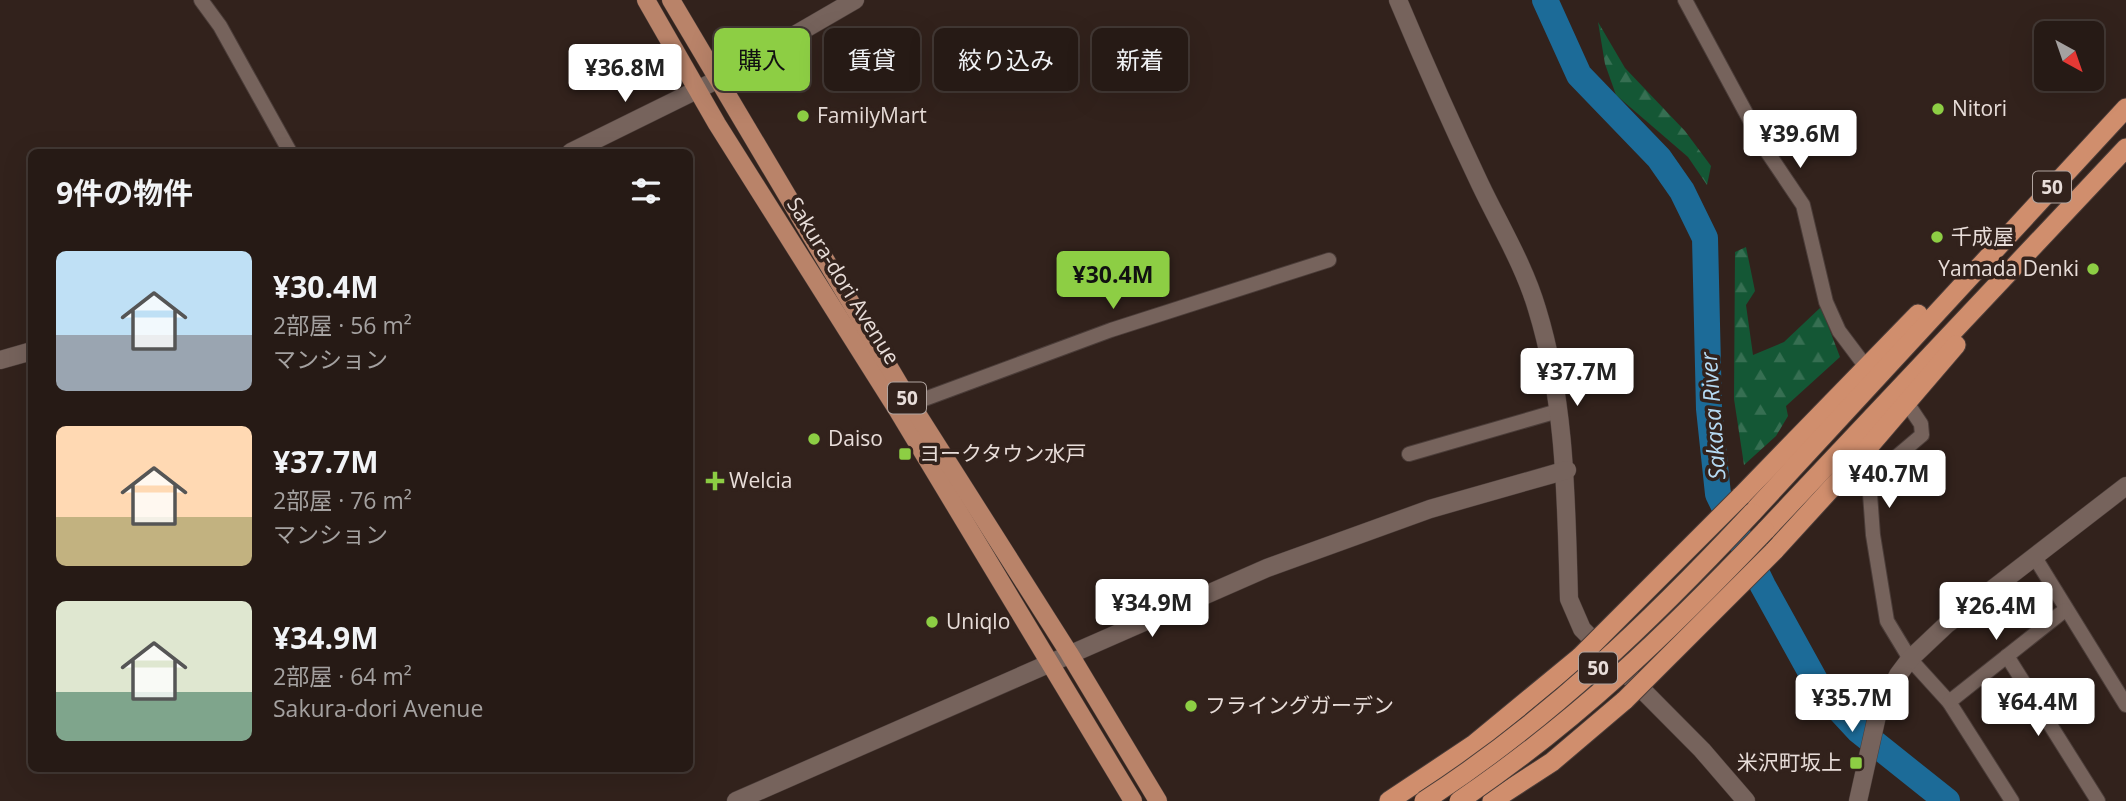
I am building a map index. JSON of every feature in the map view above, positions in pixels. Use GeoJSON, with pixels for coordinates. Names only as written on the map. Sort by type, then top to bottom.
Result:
{"type":"FeatureCollection","features":[{"type":"Feature","properties":{"kind":"highway","name":"50"},"geometry":{"type":"LineString","coordinates":[[1424,801],[1490,757],[1562,700],[1680,590],[1747,505],[2126,108]]}},
{"type":"Feature","properties":{"kind":"highway","name":"50"},"geometry":{"type":"LineString","coordinates":[[1459,801],[1577,715],[1686,613],[2126,148]]}},
{"type":"Feature","properties":{"kind":"highway"},"geometry":{"type":"LineString","coordinates":[[1389,801],[1473,746],[1581,656],[1747,505],[1866,366],[1965,267],[1998,244]]}},
{"type":"Feature","properties":{"kind":"highway"},"geometry":{"type":"LineString","coordinates":[[1492,801],[1552,762],[1625,700],[1774,551],[1993,303],[2021,258]]}},
{"type":"Feature","properties":{"kind":"main road","name":"Sakura-dori Avenue"},"geometry":{"type":"LineString","coordinates":[[646,0],[697,90],[898,411],[1133,801]]}},
{"type":"Feature","properties":{"kind":"main road","name":"Sakura-dori Avenue"},"geometry":{"type":"LineString","coordinates":[[671,0],[714,75]]}},
{"type":"Feature","properties":{"kind":"main road","name":"Sakura-dori Avenue"},"geometry":{"type":"LineString","coordinates":[[724,91],[911,404],[1069,653],[1158,801]]}},
{"type":"Feature","properties":{"kind":"street"},"geometry":{"type":"LineString","coordinates":[[201,0],[220,26],[288,149]]}},
{"type":"Feature","properties":{"kind":"street"},"geometry":{"type":"LineString","coordinates":[[807,28],[855,0]]}},
{"type":"Feature","properties":{"kind":"street"},"geometry":{"type":"LineString","coordinates":[[1398,0],[1438,93],[1527,278],[1547,348],[1567,470],[1569,598],[1576,620],[1663,714],[1702,750],[1746,801]]}},
{"type":"Feature","properties":{"kind":"street"},"geometry":{"type":"LineString","coordinates":[[1685,0],[1766,150],[1803,205],[1826,302],[1839,331],[1866,366]]}},
{"type":"Feature","properties":{"kind":"street"},"geometry":{"type":"LineString","coordinates":[[577,149],[714,82]]}},
{"type":"Feature","properties":{"kind":"street"},"geometry":{"type":"LineString","coordinates":[[911,404],[1100,334],[1329,260]]}},
{"type":"Feature","properties":{"kind":"street"},"geometry":{"type":"LineString","coordinates":[[0,360],[28,352]]}},
{"type":"Feature","properties":{"kind":"street"},"geometry":{"type":"LineString","coordinates":[[1907,403],[1921,424],[1922,435],[1869,480],[1873,535],[1887,621],[1910,659],[1949,702],[2012,801]]}},
{"type":"Feature","properties":{"kind":"street"},"geometry":{"type":"LineString","coordinates":[[1409,454],[1558,411]]}},
{"type":"Feature","properties":{"kind":"street"},"geometry":{"type":"LineString","coordinates":[[736,801],[1267,568],[1430,509],[1567,470]]}},
{"type":"Feature","properties":{"kind":"street"},"geometry":{"type":"LineString","coordinates":[[1858,801],[1877,716],[1898,675],[1910,659],[1947,625],[2126,486]]}},
{"type":"Feature","properties":{"kind":"street"},"geometry":{"type":"LineString","coordinates":[[2034,556],[2126,705]]}},
{"type":"Feature","properties":{"kind":"street"},"geometry":{"type":"LineString","coordinates":[[1949,702],[2065,610]]}},
{"type":"Feature","properties":{"kind":"street"},"geometry":{"type":"LineString","coordinates":[[2007,656],[2098,801]]}},
{"type":"Feature","properties":{"kind":"green space"},"geometry":{"type":"Polygon","coordinates":[[[1598,22],[1625,68],[1685,131],[1711,166],[1707,185],[1688,157],[1616,95],[1605,64],[1598,22]]]}},
{"type":"Feature","properties":{"kind":"green space"},"geometry":{"type":"Polygon","coordinates":[[[1746,247],[1755,291],[1746,305],[1753,355],[1784,342],[1821,307],[1840,357],[1786,406],[1788,416],[1776,436],[1744,465],[1734,399],[1735,252],[1746,247]]]}},
{"type":"Feature","properties":{"kind":"waterway","name":"Sakasa River"},"geometry":{"type":"LineString","coordinates":[[1545,0],[1579,75],[1659,158],[1682,191],[1705,238],[1709,409],[1718,494],[1763,586],[1820,689],[1858,730],[1947,801]]}},
{"type":"Feature","properties":{"kind":"place","name":"Nitori"},"geometry":{"type":"Point","coordinates":[1938,109]}},
{"type":"Feature","properties":{"kind":"place","name":"FamilyMart"},"geometry":{"type":"Point","coordinates":[803,116]}},
{"type":"Feature","properties":{"kind":"place","name":"千成屋"},"geometry":{"type":"Point","coordinates":[1937,237]}},
{"type":"Feature","properties":{"kind":"place","name":"Yamada Denki"},"geometry":{"type":"Point","coordinates":[2093,269]}},
{"type":"Feature","properties":{"kind":"place","name":"Daiso"},"geometry":{"type":"Point","coordinates":[814,439]}},
{"type":"Feature","properties":{"kind":"place","name":"ヨークタウン水戸"},"geometry":{"type":"Point","coordinates":[905,454]}},
{"type":"Feature","properties":{"kind":"place","name":"Welcia"},"geometry":{"type":"Point","coordinates":[715,481]}},
{"type":"Feature","properties":{"kind":"place","name":"Uniqlo"},"geometry":{"type":"Point","coordinates":[932,622]}},
{"type":"Feature","properties":{"kind":"place","name":"フライングガーデン"},"geometry":{"type":"Point","coordinates":[1191,706]}},
{"type":"Feature","properties":{"kind":"place","name":"米沢町坂上"},"geometry":{"type":"Point","coordinates":[1856,763]}}]}
